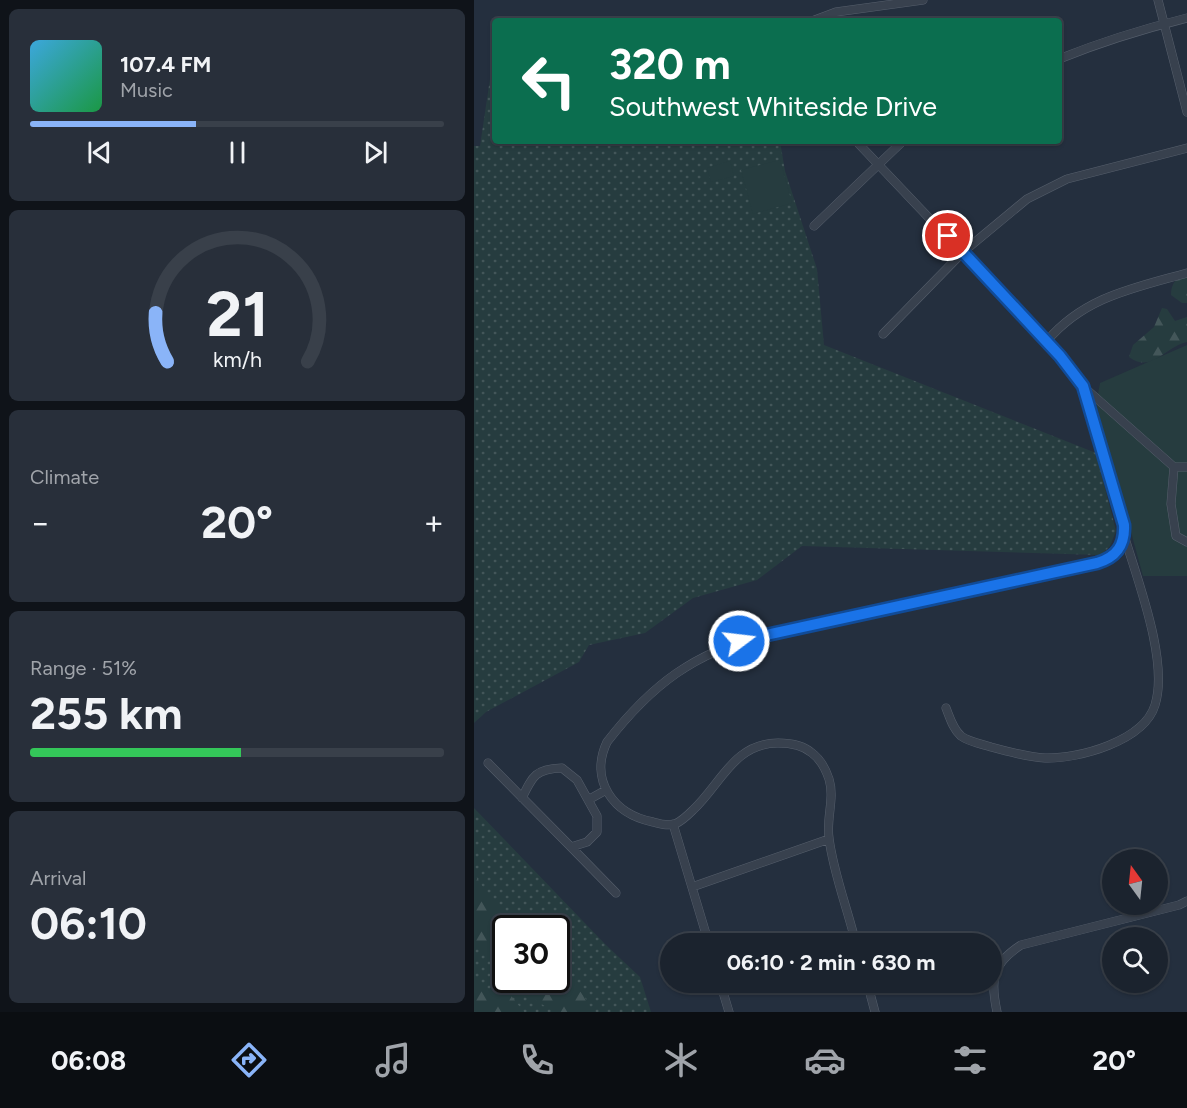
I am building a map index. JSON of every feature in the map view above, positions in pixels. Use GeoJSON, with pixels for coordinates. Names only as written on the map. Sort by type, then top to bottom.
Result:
{"type":"FeatureCollection","features":[{"type":"Feature","properties":{"kind":"street"},"geometry":{"type":"LineString","coordinates":[[817,18],[843,10],[923,0]]}},
{"type":"Feature","properties":{"kind":"street"},"geometry":{"type":"LineString","coordinates":[[1158,0],[1187,112]]}},
{"type":"Feature","properties":{"kind":"street"},"geometry":{"type":"LineString","coordinates":[[1062,58],[1089,47],[1187,18]]}},
{"type":"Feature","properties":{"kind":"street"},"geometry":{"type":"LineString","coordinates":[[859,144],[1047,341],[1083,386],[1174,467],[1187,467]]}},
{"type":"Feature","properties":{"kind":"street"},"geometry":{"type":"LineString","coordinates":[[814,226],[900,144]]}},
{"type":"Feature","properties":{"kind":"street"},"geometry":{"type":"LineString","coordinates":[[884,334],[963,252],[1016,207],[1055,183],[1187,147]]}},
{"type":"Feature","properties":{"kind":"street"},"geometry":{"type":"LineString","coordinates":[[1047,341],[1075,316],[1109,295],[1187,273]]}},
{"type":"Feature","properties":{"kind":"street"},"geometry":{"type":"LineString","coordinates":[[946,708],[955,728],[967,740],[1033,757],[1059,757],[1114,744],[1141,727],[1155,705],[1158,691],[1157,662],[1142,597],[1124,535],[1124,525],[1083,386]]}},
{"type":"Feature","properties":{"kind":"street"},"geometry":{"type":"LineString","coordinates":[[1174,467],[1171,504],[1176,536],[1187,542]]}},
{"type":"Feature","properties":{"kind":"street"},"geometry":{"type":"LineString","coordinates":[[853,933],[829,839],[830,786],[820,761],[805,748],[782,743],[761,745],[742,754],[729,765],[701,803],[684,819],[666,825],[638,818],[618,805],[606,790],[600,762],[607,742],[657,687],[676,672],[720,648],[765,634],[1097,563],[1114,556],[1119,550],[1124,535]]}},
{"type":"Feature","properties":{"kind":"street"},"geometry":{"type":"LineString","coordinates":[[488,763],[616,893]]}},
{"type":"Feature","properties":{"kind":"street"},"geometry":{"type":"LineString","coordinates":[[522,798],[530,781],[543,769],[562,768],[577,780],[597,816],[597,832],[587,842],[571,847]]}},
{"type":"Feature","properties":{"kind":"street"},"geometry":{"type":"LineString","coordinates":[[588,800],[606,790]]}},
{"type":"Feature","properties":{"kind":"street"},"geometry":{"type":"LineString","coordinates":[[673,824],[706,933]]}},
{"type":"Feature","properties":{"kind":"street"},"geometry":{"type":"LineString","coordinates":[[692,887],[829,839]]}},
{"type":"Feature","properties":{"kind":"street"},"geometry":{"type":"LineString","coordinates":[[997,1012],[993,979],[997,966],[1006,954],[1021,945],[1179,905],[1187,901]]}},
{"type":"Feature","properties":{"kind":"street"},"geometry":{"type":"LineString","coordinates":[[723,993],[729,1012]]}},
{"type":"Feature","properties":{"kind":"street"},"geometry":{"type":"LineString","coordinates":[[870,993],[875,1012]]}},
{"type":"Feature","properties":{"kind":"green space"},"geometry":{"type":"Polygon","coordinates":[[[491,72],[492,144],[780,144],[785,171],[817,269],[824,345],[1096,453],[1116,531],[1110,546],[1101,555],[802,546],[757,580],[693,598],[645,633],[589,645],[579,662],[486,712],[474,723],[474,146],[480,146],[491,72]]]}},
{"type":"Feature","properties":{"kind":"green space"},"geometry":{"type":"Polygon","coordinates":[[[780,160],[792,203],[753,214],[741,170],[780,160]]]}},
{"type":"Feature","properties":{"kind":"green space"},"geometry":{"type":"Polygon","coordinates":[[[730,161],[734,176],[711,182],[707,168],[730,161]]]}},
{"type":"Feature","properties":{"kind":"green space"},"geometry":{"type":"Polygon","coordinates":[[[1187,271],[1187,303],[1182,303],[1171,295],[1171,291],[1175,281],[1187,271]]]}},
{"type":"Feature","properties":{"kind":"green space"},"geometry":{"type":"Polygon","coordinates":[[[1162,308],[1167,309],[1175,321],[1187,317],[1187,342],[1179,344],[1152,361],[1137,361],[1129,357],[1133,345],[1154,327],[1162,308]]]}},
{"type":"Feature","properties":{"kind":"green space"},"geometry":{"type":"Polygon","coordinates":[[[1187,345],[1187,576],[1143,576],[1096,404],[1100,383],[1187,345]]]}},
{"type":"Feature","properties":{"kind":"green space"},"geometry":{"type":"Polygon","coordinates":[[[474,808],[606,945],[640,977],[651,1012],[474,1012],[474,808]]]}},
{"type":"Feature","properties":{"kind":"green space"},"geometry":{"type":"Polygon","coordinates":[[[474,873],[489,895],[508,915],[492,915],[492,958],[474,939],[474,873]]]}},
{"type":"Feature","properties":{"kind":"green space"},"geometry":{"type":"Polygon","coordinates":[[[474,974],[483,987],[492,989],[492,993],[509,993],[524,1012],[474,1012],[474,974]]]}},
{"type":"Feature","properties":{"kind":"green space"},"geometry":{"type":"Polygon","coordinates":[[[570,980],[584,996],[593,1012],[551,1012],[551,1009],[533,998],[530,993],[570,993],[570,980]]]}},
{"type":"Feature","properties":{"kind":"route"},"geometry":{"type":"LineString","coordinates":[[739,641],[1106,561],[1119,550],[1124,535],[1124,525],[1083,386],[1060,356],[948,236]]}}]}
